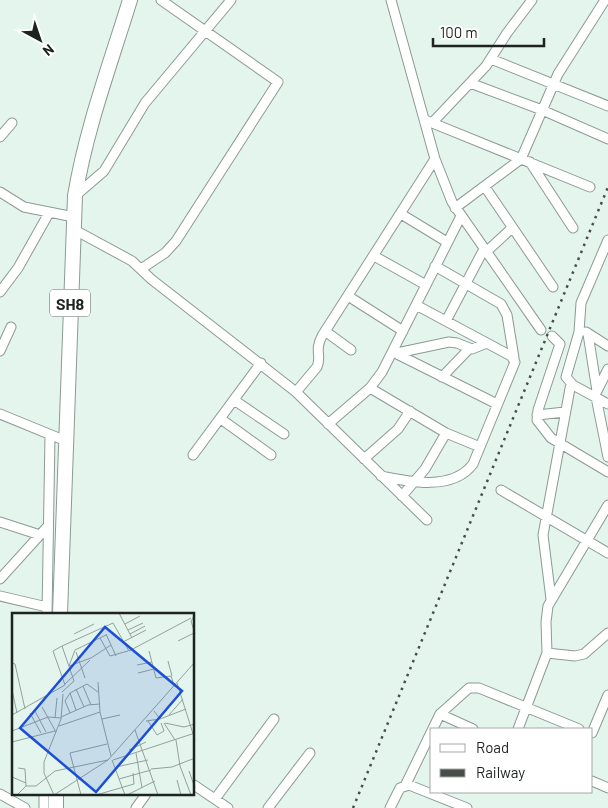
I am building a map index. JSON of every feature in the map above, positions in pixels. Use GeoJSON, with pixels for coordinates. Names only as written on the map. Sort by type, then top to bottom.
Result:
{"type":"FeatureCollection","features":[{"type":"Feature","properties":{"kind":"main road","name":"SH8"},"geometry":{"type":"LineString","coordinates":[[60,613],[75,196],[90,128],[130,0]]}},
{"type":"Feature","properties":{"kind":"street"},"geometry":{"type":"LineString","coordinates":[[142,269],[165,253],[176,241],[278,82],[162,0]]}},
{"type":"Feature","properties":{"kind":"street"},"geometry":{"type":"LineString","coordinates":[[75,196],[104,171],[145,104],[231,0]]}},
{"type":"Feature","properties":{"kind":"street"},"geometry":{"type":"LineString","coordinates":[[392,0],[428,122],[435,159],[455,208],[541,330]]}},
{"type":"Feature","properties":{"kind":"street"},"geometry":{"type":"LineString","coordinates":[[428,122],[470,83],[491,59],[506,33],[532,0]]}},
{"type":"Feature","properties":{"kind":"street"},"geometry":{"type":"LineString","coordinates":[[455,208],[526,160],[553,83],[605,0]]}},
{"type":"Feature","properties":{"kind":"street"},"geometry":{"type":"LineString","coordinates":[[491,59],[608,106]]}},
{"type":"Feature","properties":{"kind":"street"},"geometry":{"type":"LineString","coordinates":[[470,83],[542,110],[608,139]]}},
{"type":"Feature","properties":{"kind":"street"},"geometry":{"type":"LineString","coordinates":[[428,122],[590,187]]}},
{"type":"Feature","properties":{"kind":"street"},"geometry":{"type":"LineString","coordinates":[[0,137],[12,123]]}},
{"type":"Feature","properties":{"kind":"street"},"geometry":{"type":"LineString","coordinates":[[296,392],[317,367],[319,362],[317,347],[325,331],[435,159]]}},
{"type":"Feature","properties":{"kind":"street"},"geometry":{"type":"LineString","coordinates":[[526,160],[573,228]]}},
{"type":"Feature","properties":{"kind":"street"},"geometry":{"type":"LineString","coordinates":[[485,187],[553,287]]}},
{"type":"Feature","properties":{"kind":"street"},"geometry":{"type":"LineString","coordinates":[[1,196],[24,207],[49,212],[73,223],[132,261],[151,279],[296,392],[427,520]]}},
{"type":"Feature","properties":{"kind":"street"},"geometry":{"type":"LineString","coordinates":[[0,292],[18,268],[49,212]]}},
{"type":"Feature","properties":{"kind":"street"},"geometry":{"type":"LineString","coordinates":[[401,214],[448,242]]}},
{"type":"Feature","properties":{"kind":"street"},"geometry":{"type":"LineString","coordinates":[[328,424],[370,388],[395,352],[403,331],[460,216]]}},
{"type":"Feature","properties":{"kind":"street"},"geometry":{"type":"LineString","coordinates":[[446,321],[485,251],[512,228]]}},
{"type":"Feature","properties":{"kind":"street"},"geometry":{"type":"LineString","coordinates":[[608,240],[581,302],[580,327],[566,372],[566,377],[570,383],[596,395],[608,404]]}},
{"type":"Feature","properties":{"kind":"street"},"geometry":{"type":"LineString","coordinates":[[374,256],[426,285]]}},
{"type":"Feature","properties":{"kind":"street"},"geometry":{"type":"LineString","coordinates":[[381,476],[414,483],[432,483],[461,474],[473,464],[514,366],[504,309],[496,300],[435,266]]}},
{"type":"Feature","properties":{"kind":"street"},"geometry":{"type":"LineString","coordinates":[[348,296],[403,331]]}},
{"type":"Feature","properties":{"kind":"street"},"geometry":{"type":"LineString","coordinates":[[416,305],[514,358]]}},
{"type":"Feature","properties":{"kind":"street"},"geometry":{"type":"LineString","coordinates":[[0,351],[11,327]]}},
{"type":"Feature","properties":{"kind":"street"},"geometry":{"type":"LineString","coordinates":[[580,327],[608,346]]}},
{"type":"Feature","properties":{"kind":"street"},"geometry":{"type":"LineString","coordinates":[[325,331],[351,350]]}},
{"type":"Feature","properties":{"kind":"street"},"geometry":{"type":"LineString","coordinates":[[588,334],[596,395],[608,457]]}},
{"type":"Feature","properties":{"kind":"street"},"geometry":{"type":"LineString","coordinates":[[552,336],[560,344],[537,420],[544,432],[560,444],[608,472]]}},
{"type":"Feature","properties":{"kind":"street"},"geometry":{"type":"LineString","coordinates":[[395,352],[452,342],[469,349]]}},
{"type":"Feature","properties":{"kind":"street"},"geometry":{"type":"LineString","coordinates":[[442,377],[469,349],[487,343]]}},
{"type":"Feature","properties":{"kind":"street"},"geometry":{"type":"LineString","coordinates":[[395,352],[497,404]]}},
{"type":"Feature","properties":{"kind":"street"},"geometry":{"type":"LineString","coordinates":[[193,455],[261,364]]}},
{"type":"Feature","properties":{"kind":"street"},"geometry":{"type":"LineString","coordinates":[[596,395],[608,369]]}},
{"type":"Feature","properties":{"kind":"street"},"geometry":{"type":"LineString","coordinates":[[518,728],[546,653],[546,622],[551,600],[550,578],[542,541],[570,383]]}},
{"type":"Feature","properties":{"kind":"street"},"geometry":{"type":"LineString","coordinates":[[370,388],[446,433],[480,447]]}},
{"type":"Feature","properties":{"kind":"street"},"geometry":{"type":"LineString","coordinates":[[234,400],[284,434]]}},
{"type":"Feature","properties":{"kind":"street"},"geometry":{"type":"LineString","coordinates":[[364,459],[401,426],[410,411]]}},
{"type":"Feature","properties":{"kind":"street"},"geometry":{"type":"LineString","coordinates":[[537,415],[566,412]]}},
{"type":"Feature","properties":{"kind":"street"},"geometry":{"type":"LineString","coordinates":[[0,414],[66,442]]}},
{"type":"Feature","properties":{"kind":"street"},"geometry":{"type":"LineString","coordinates":[[221,419],[271,455]]}},
{"type":"Feature","properties":{"kind":"street"},"geometry":{"type":"LineString","coordinates":[[402,496],[425,469],[446,433]]}},
{"type":"Feature","properties":{"kind":"street"},"geometry":{"type":"LineString","coordinates":[[0,596],[47,611],[50,435]]}},
{"type":"Feature","properties":{"kind":"street"},"geometry":{"type":"LineString","coordinates":[[501,490],[608,553]]}},
{"type":"Feature","properties":{"kind":"street"},"geometry":{"type":"LineString","coordinates":[[551,600],[608,505]]}},
{"type":"Feature","properties":{"kind":"street"},"geometry":{"type":"LineString","coordinates":[[0,522],[40,535]]}},
{"type":"Feature","properties":{"kind":"street"},"geometry":{"type":"LineString","coordinates":[[0,579],[48,526]]}},
{"type":"Feature","properties":{"kind":"street"},"geometry":{"type":"LineString","coordinates":[[546,653],[575,656],[584,654],[608,633]]}},
{"type":"Feature","properties":{"kind":"street"},"geometry":{"type":"LineString","coordinates":[[433,728],[440,714],[463,691],[474,687],[577,728]]}},
{"type":"Feature","properties":{"kind":"street"},"geometry":{"type":"LineString","coordinates":[[593,731],[608,695]]}},
{"type":"Feature","properties":{"kind":"street"},"geometry":{"type":"LineString","coordinates":[[440,714],[471,728]]}},
{"type":"Feature","properties":{"kind":"street"},"geometry":{"type":"LineString","coordinates":[[215,799],[274,719]]}},
{"type":"Feature","properties":{"kind":"street"},"geometry":{"type":"LineString","coordinates":[[390,808],[396,794],[405,786],[430,735]]}},
{"type":"Feature","properties":{"kind":"street"},"geometry":{"type":"LineString","coordinates":[[268,808],[310,753]]}},
{"type":"Feature","properties":{"kind":"street"},"geometry":{"type":"LineString","coordinates":[[593,781],[608,788]]}},
{"type":"Feature","properties":{"kind":"street"},"geometry":{"type":"LineString","coordinates":[[195,786],[228,808]]}},
{"type":"Feature","properties":{"kind":"street"},"geometry":{"type":"LineString","coordinates":[[405,786],[414,786],[430,793]]}},
{"type":"Feature","properties":{"kind":"street"},"geometry":{"type":"LineString","coordinates":[[431,793],[464,807]]}},
{"type":"Feature","properties":{"kind":"street"},"geometry":{"type":"LineString","coordinates":[[0,794],[25,808]]}},
{"type":"Feature","properties":{"kind":"street"},"geometry":{"type":"LineString","coordinates":[[136,808],[145,796]]}},
{"type":"Feature","properties":{"kind":"railway"},"geometry":{"type":"LineString","coordinates":[[353,808],[608,187]]}}]}
